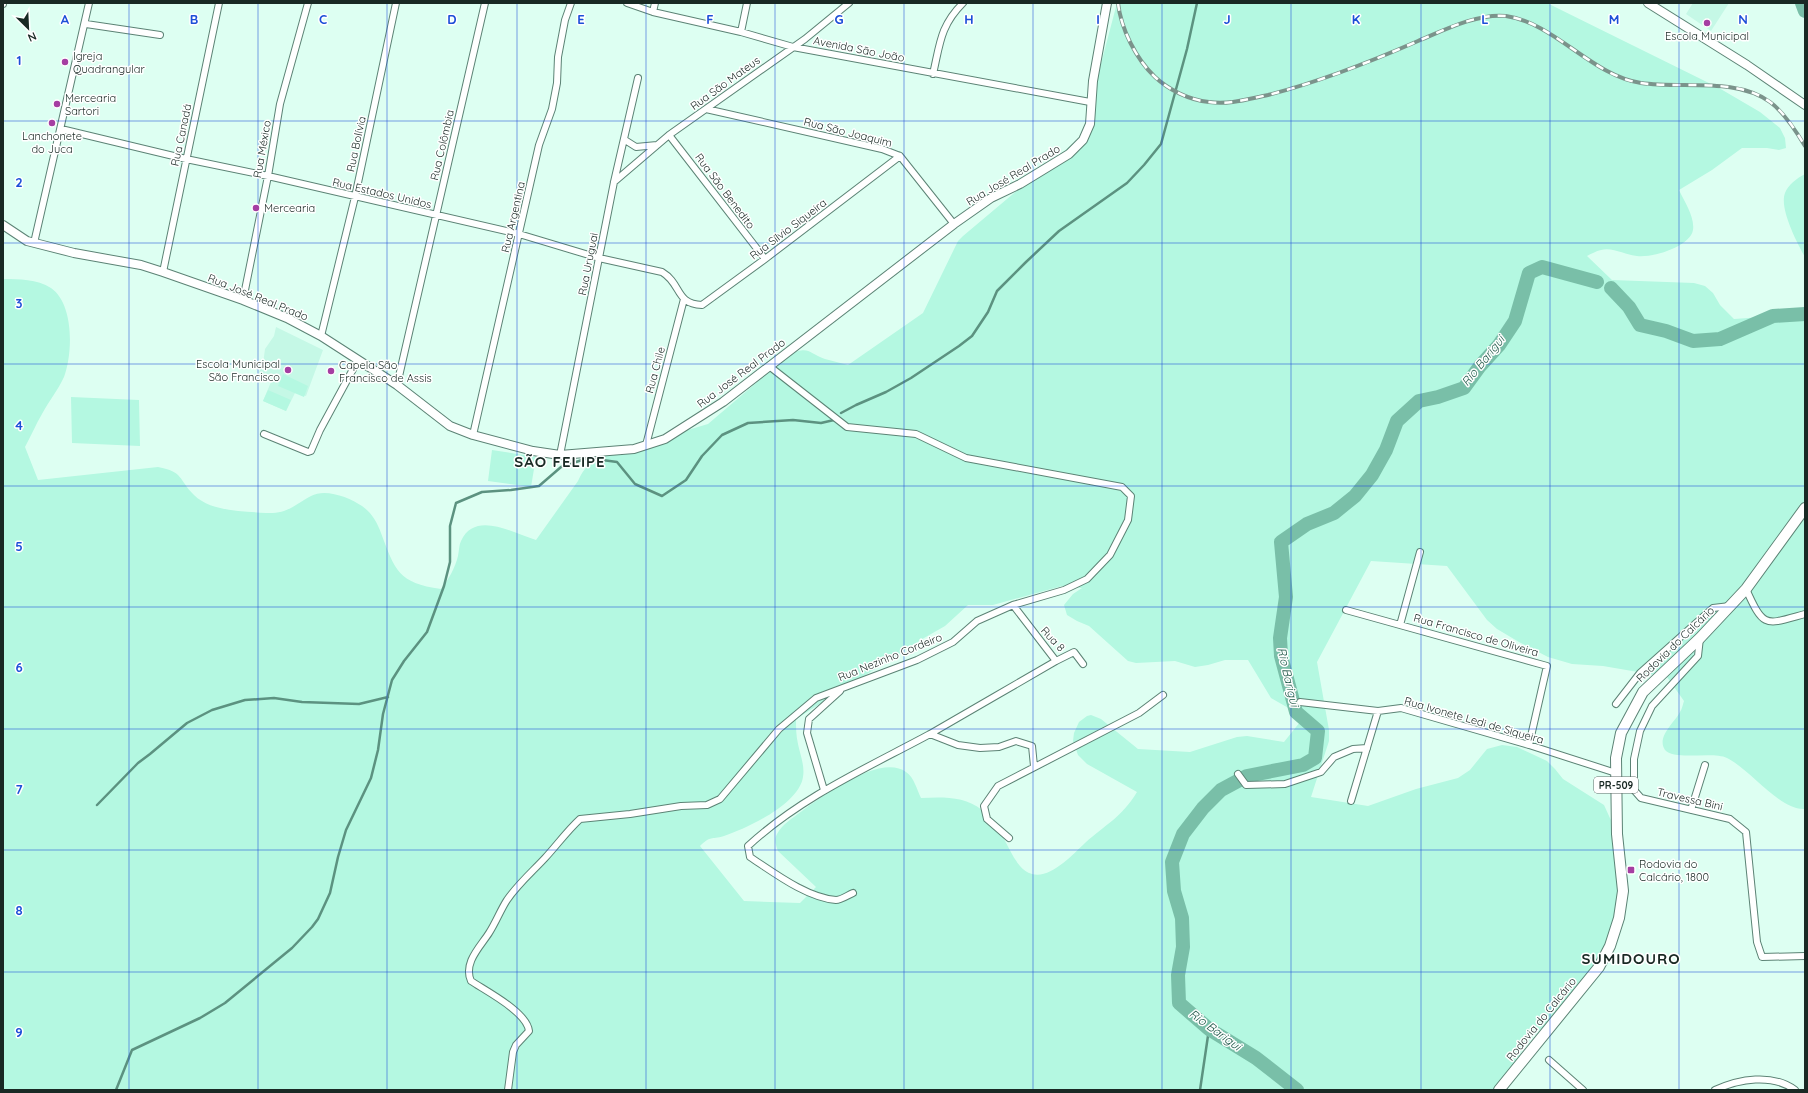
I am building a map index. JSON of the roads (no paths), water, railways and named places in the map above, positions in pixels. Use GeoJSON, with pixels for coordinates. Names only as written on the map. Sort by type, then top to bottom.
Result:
{"type":"FeatureCollection","features":[{"type":"Feature","properties":{"kind":"main road","name":"Rodovia do Calcário"},"geometry":{"type":"LineString","coordinates":[[1499,1090],[1599,967],[1610,946],[1619,918],[1623,891],[1617,834],[1616,773],[1616,758],[1621,733],[1643,692],[1700,638],[1746,590],[1805,508]]}},
{"type":"Feature","properties":{"kind":"street"},"geometry":{"type":"LineString","coordinates":[[34,243],[90,3]]}},
{"type":"Feature","properties":{"kind":"street","name":"Rua Canadá"},"geometry":{"type":"LineString","coordinates":[[163,272],[219,3]]}},
{"type":"Feature","properties":{"kind":"street","name":"Rua México"},"geometry":{"type":"LineString","coordinates":[[243,300],[268,176],[280,104],[308,3]]}},
{"type":"Feature","properties":{"kind":"street","name":"Rua Bolívia"},"geometry":{"type":"LineString","coordinates":[[321,336],[355,197],[396,3]]}},
{"type":"Feature","properties":{"kind":"street","name":"Rua Colômbia"},"geometry":{"type":"LineString","coordinates":[[397,386],[485,3]]}},
{"type":"Feature","properties":{"kind":"street","name":"Rua Argentina"},"geometry":{"type":"LineString","coordinates":[[473,436],[539,145],[552,109],[557,83],[558,57],[565,20],[571,3]]}},
{"type":"Feature","properties":{"kind":"street","name":"Avenida São João"},"geometry":{"type":"LineString","coordinates":[[627,3],[653,12],[741,32],[793,47],[1090,102]]}},
{"type":"Feature","properties":{"kind":"street"},"geometry":{"type":"LineString","coordinates":[[653,12],[655,3]]}},
{"type":"Feature","properties":{"kind":"street"},"geometry":{"type":"LineString","coordinates":[[741,32],[747,3]]}},
{"type":"Feature","properties":{"kind":"street","name":"Rua São Mateus"},"geometry":{"type":"LineString","coordinates":[[614,182],[670,135],[793,47],[849,3]]}},
{"type":"Feature","properties":{"kind":"street"},"geometry":{"type":"LineString","coordinates":[[933,74],[943,29],[956,10],[963,3]]}},
{"type":"Feature","properties":{"kind":"street","name":"Rua José Real Prado"},"geometry":{"type":"LineString","coordinates":[[3,225],[27,241],[141,265],[243,300],[287,318],[321,336],[358,360],[397,386],[450,426],[473,436],[533,451],[560,455],[634,449],[664,439],[723,402],[954,224],[991,198],[1020,184],[1070,154],[1082,140],[1090,124],[1090,102],[1107,3]]}},
{"type":"Feature","properties":{"kind":"street"},"geometry":{"type":"LineString","coordinates":[[1648,3],[1747,65],[1805,105]]}},
{"type":"Feature","properties":{"kind":"street"},"geometry":{"type":"LineString","coordinates":[[86,24],[160,35]]}},
{"type":"Feature","properties":{"kind":"street","name":"Rua Uruguai"},"geometry":{"type":"LineString","coordinates":[[560,455],[614,182],[625,140],[638,78]]}},
{"type":"Feature","properties":{"kind":"street","name":"Rua São Joaquim"},"geometry":{"type":"LineString","coordinates":[[706,109],[882,149],[900,156],[954,224]]}},
{"type":"Feature","properties":{"kind":"street","name":"Rua Estados Unidos"},"geometry":{"type":"LineString","coordinates":[[61,129],[186,159],[268,176],[519,234],[599,258],[662,272],[670,276],[684,299]]}},
{"type":"Feature","properties":{"kind":"street","name":"Rua São Benedito"},"geometry":{"type":"LineString","coordinates":[[670,135],[765,259]]}},
{"type":"Feature","properties":{"kind":"street"},"geometry":{"type":"LineString","coordinates":[[625,140],[636,146],[657,146]]}},
{"type":"Feature","properties":{"kind":"street","name":"Rua Sílvio Siqueira"},"geometry":{"type":"LineString","coordinates":[[684,299],[690,304],[702,305],[900,156]]}},
{"type":"Feature","properties":{"kind":"street","name":"Rua Chile"},"geometry":{"type":"LineString","coordinates":[[646,445],[684,299]]}},
{"type":"Feature","properties":{"kind":"street"},"geometry":{"type":"LineString","coordinates":[[264,434],[308,452],[311,451],[320,430],[358,360]]}},
{"type":"Feature","properties":{"kind":"street","name":"Rua Nezinho Cordeiro"},"geometry":{"type":"LineString","coordinates":[[508,1090],[513,1052],[516,1045],[529,1031],[528,1025],[525,1020],[510,1007],[471,981],[468,975],[468,967],[490,931],[500,910],[520,881],[545,857],[572,826],[580,819],[591,816],[630,814],[681,806],[707,805],[720,799],[779,729],[816,698],[917,660],[953,642],[977,621],[1013,605],[1064,590],[1087,578],[1110,555],[1128,520],[1131,496],[1122,487],[966,458],[916,434],[847,427],[769,366]]}},
{"type":"Feature","properties":{"kind":"street","name":"Rua Francisco de Oliveira"},"geometry":{"type":"LineString","coordinates":[[1400,625],[1420,552]]}},
{"type":"Feature","properties":{"kind":"street"},"geometry":{"type":"LineString","coordinates":[[1746,590],[1758,615],[1765,620],[1771,622],[1805,614]]}},
{"type":"Feature","properties":{"kind":"street","name":"Rua 8"},"geometry":{"type":"LineString","coordinates":[[1013,605],[1056,661],[1074,652],[1083,664]]}},
{"type":"Feature","properties":{"kind":"street"},"geometry":{"type":"LineString","coordinates":[[1616,704],[1640,673],[1713,608],[1731,606]]}},
{"type":"Feature","properties":{"kind":"street","name":"Rua Francisco de Oliveira"},"geometry":{"type":"LineString","coordinates":[[1346,610],[1547,666],[1529,745]]}},
{"type":"Feature","properties":{"kind":"street","name":"Travessa Bini"},"geometry":{"type":"LineString","coordinates":[[1700,638],[1698,656],[1652,706],[1640,730],[1634,759],[1634,790],[1641,798],[1730,819],[1746,832],[1757,942],[1762,957],[1805,956]]}},
{"type":"Feature","properties":{"kind":"street"},"geometry":{"type":"LineString","coordinates":[[853,893],[837,900],[791,884],[750,857],[748,846],[769,827],[824,790],[930,734],[1056,661]]}},
{"type":"Feature","properties":{"kind":"street"},"geometry":{"type":"LineString","coordinates":[[824,790],[807,733],[809,719],[844,688]]}},
{"type":"Feature","properties":{"kind":"street"},"geometry":{"type":"LineString","coordinates":[[1009,838],[987,819],[984,806],[998,786],[1034,766],[1139,713],[1163,695]]}},
{"type":"Feature","properties":{"kind":"street","name":"Rua Ivonete Ledi de Siqueira"},"geometry":{"type":"LineString","coordinates":[[1300,702],[1378,711],[1401,708],[1529,745],[1616,773]]}},
{"type":"Feature","properties":{"kind":"street"},"geometry":{"type":"LineString","coordinates":[[1351,801],[1378,711]]}},
{"type":"Feature","properties":{"kind":"street"},"geometry":{"type":"LineString","coordinates":[[930,734],[958,744],[980,748],[999,747],[1016,741],[1027,744],[1032,746],[1034,766]]}},
{"type":"Feature","properties":{"kind":"street"},"geometry":{"type":"LineString","coordinates":[[1238,774],[1246,785],[1285,784],[1321,772],[1334,757],[1353,749],[1367,748]]}},
{"type":"Feature","properties":{"kind":"street"},"geometry":{"type":"LineString","coordinates":[[1691,810],[1705,765]]}},
{"type":"Feature","properties":{"kind":"street"},"geometry":{"type":"LineString","coordinates":[[1549,1060],[1583,1090]]}},
{"type":"Feature","properties":{"kind":"street"},"geometry":{"type":"LineString","coordinates":[[1715,1090],[1732,1082],[1762,1079],[1787,1084],[1795,1090]]}},
{"type":"Feature","properties":{"kind":"waterway"},"geometry":{"type":"LineString","coordinates":[[841,413],[886,392],[911,378],[972,336],[988,312],[997,291],[1026,262],[1059,231],[1127,183],[1144,165],[1161,144],[1187,49],[1197,3]]}},
{"type":"Feature","properties":{"kind":"waterway","name":"Rio Barigui"},"geometry":{"type":"LineString","coordinates":[[1802,3],[1805,11]]}},
{"type":"Feature","properties":{"kind":"waterway","name":"Rio Barigui"},"geometry":{"type":"LineString","coordinates":[[1297,1090],[1256,1058],[1209,1029],[1179,1003],[1178,975],[1183,947],[1182,918],[1174,891],[1172,862],[1183,834],[1203,808],[1221,790],[1247,776],[1303,765],[1315,758],[1318,731],[1296,712],[1281,656],[1280,638],[1286,597],[1281,542],[1307,524],[1334,513],[1355,496],[1372,475],[1386,450],[1397,421],[1419,401],[1438,397],[1464,388],[1480,366],[1499,345],[1515,321],[1529,273],[1542,267],[1597,282]]}},
{"type":"Feature","properties":{"kind":"waterway","name":"Rio Barigui"},"geometry":{"type":"LineString","coordinates":[[1611,288],[1629,307],[1640,325],[1666,331],[1693,341],[1720,339],[1773,316],[1805,314]]}},
{"type":"Feature","properties":{"kind":"waterway"},"geometry":{"type":"LineString","coordinates":[[116,1090],[132,1050],[200,1018],[225,1003],[292,948],[318,919],[330,893],[346,830],[371,778],[378,750],[383,714],[392,680],[404,661],[427,632],[444,586],[450,562],[450,526],[456,503],[482,492],[539,486],[561,467],[588,458],[617,462],[635,484],[662,496],[686,480],[702,456],[722,435],[748,423],[793,420],[821,423],[834,420]]}},
{"type":"Feature","properties":{"kind":"waterway"},"geometry":{"type":"LineString","coordinates":[[97,805],[138,763],[187,723],[212,710],[245,700],[274,698],[302,702],[359,704],[388,697]]}},
{"type":"Feature","properties":{"kind":"waterway"},"geometry":{"type":"LineString","coordinates":[[1200,1090],[1209,1029]]}},
{"type":"Feature","properties":{"kind":"railway"},"geometry":{"type":"LineString","coordinates":[[1118,3],[1122,23],[1130,43],[1148,70],[1161,82],[1173,90],[1187,97],[1202,101],[1216,103],[1231,102],[1287,90],[1363,64],[1461,23],[1484,17],[1506,16],[1541,28],[1606,71],[1623,78],[1641,83],[1657,85],[1708,85],[1725,87],[1741,89],[1756,94],[1770,102],[1785,116],[1805,146]]}},
{"type":"Feature","properties":{"kind":"place","name":"Escola Municipal"},"geometry":{"type":"Point","coordinates":[1707,23]}},
{"type":"Feature","properties":{"kind":"place","name":"Igreja Quadrangular"},"geometry":{"type":"Point","coordinates":[65,62]}},
{"type":"Feature","properties":{"kind":"place","name":"Mercearia Sartori"},"geometry":{"type":"Point","coordinates":[57,104]}},
{"type":"Feature","properties":{"kind":"place","name":"Lanchonete do Juca"},"geometry":{"type":"Point","coordinates":[52,123]}},
{"type":"Feature","properties":{"kind":"place","name":"Mercearia"},"geometry":{"type":"Point","coordinates":[256,208]}},
{"type":"Feature","properties":{"kind":"place","name":"Escola Municipal São Francisco"},"geometry":{"type":"Point","coordinates":[288,370]}},
{"type":"Feature","properties":{"kind":"place","name":"Capela São Francisco de Assis"},"geometry":{"type":"Point","coordinates":[331,371]}},
{"type":"Feature","properties":{"kind":"place","name":"Rodovia do Calcário, 1800"},"geometry":{"type":"Point","coordinates":[1631,870]}},
{"type":"Feature","properties":{"kind":"district","name":"SÃO FELIPE"},"geometry":{"type":"Point","coordinates":[560,462]}},
{"type":"Feature","properties":{"kind":"district","name":"SUMIDOURO"},"geometry":{"type":"Point","coordinates":[1631,959]}}]}
